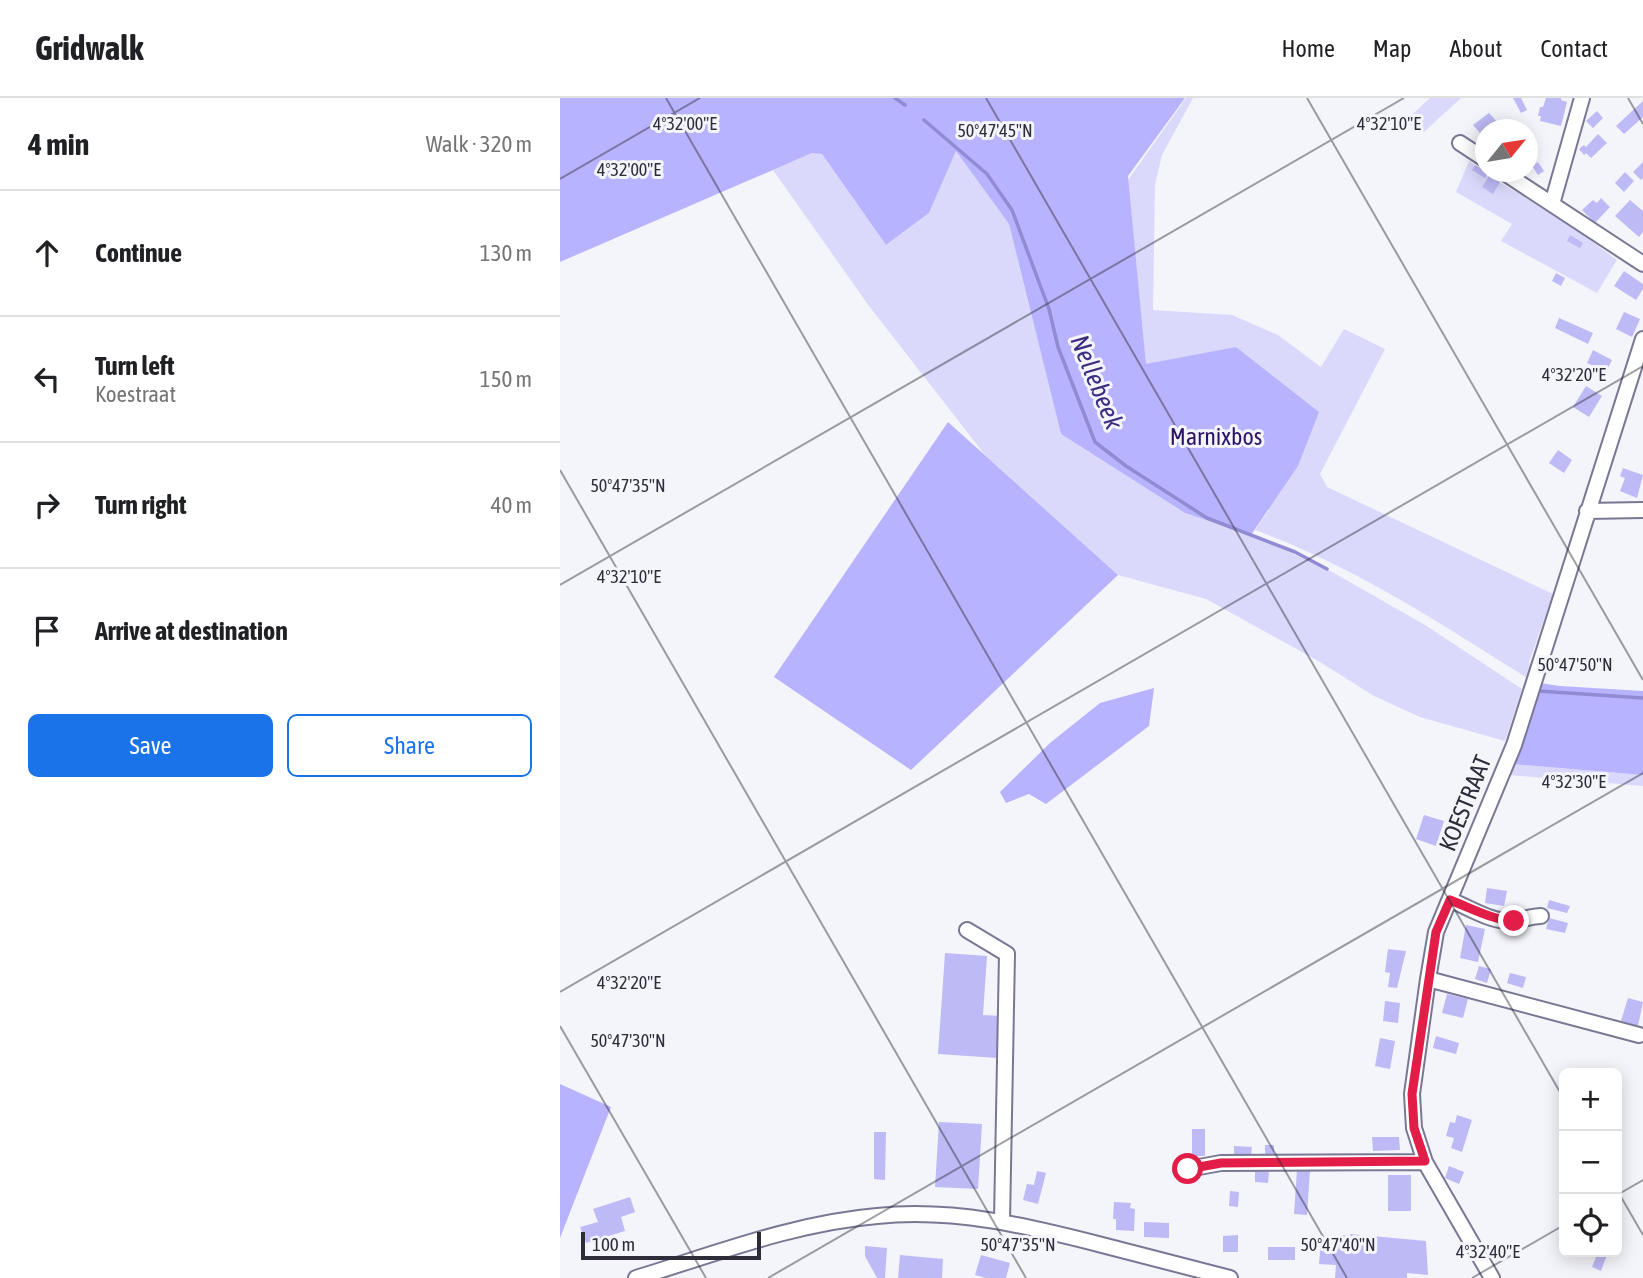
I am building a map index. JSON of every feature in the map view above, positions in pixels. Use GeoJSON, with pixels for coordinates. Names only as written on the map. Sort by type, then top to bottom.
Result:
{"type":"FeatureCollection","features":[{"type":"Feature","properties":{"kind":"street"},"geometry":{"type":"LineString","coordinates":[[1552,204],[1582,98]]}},
{"type":"Feature","properties":{"kind":"street"},"geometry":{"type":"LineString","coordinates":[[1460,144],[1475,153]]}},
{"type":"Feature","properties":{"kind":"street"},"geometry":{"type":"LineString","coordinates":[[1518,182],[1643,264]]}},
{"type":"Feature","properties":{"kind":"street","name":"KOESTRAAT"},"geometry":{"type":"LineString","coordinates":[[1492,1278],[1425,1161],[1414,1128],[1412,1094],[1428,979],[1436,932],[1514,745],[1643,339]]}},
{"type":"Feature","properties":{"kind":"street"},"geometry":{"type":"LineString","coordinates":[[1587,511],[1643,510]]}},
{"type":"Feature","properties":{"kind":"street"},"geometry":{"type":"LineString","coordinates":[[1450,900],[1473,911],[1503,920],[1514,921],[1541,916]]}},
{"type":"Feature","properties":{"kind":"street"},"geometry":{"type":"LineString","coordinates":[[967,930],[1007,954],[1002,1221]]}},
{"type":"Feature","properties":{"kind":"street"},"geometry":{"type":"LineString","coordinates":[[1428,979],[1639,1035]]}},
{"type":"Feature","properties":{"kind":"street"},"geometry":{"type":"LineString","coordinates":[[1188,1169],[1221,1163],[1425,1161]]}},
{"type":"Feature","properties":{"kind":"street"},"geometry":{"type":"LineString","coordinates":[[636,1278],[792,1230],[878,1215],[936,1214],[1002,1221],[1230,1278]]}},
{"type":"Feature","properties":{"kind":"shaded area"},"geometry":{"type":"Polygon","coordinates":[[[1186,98],[1193,98],[1162,155],[1155,185],[1153,310],[1232,315],[1278,335],[1321,367],[1344,329],[1385,349],[1320,474],[1327,487],[1553,594],[1529,662],[1532,681],[1363,579],[1255,530],[1269,510],[1237,347],[1146,365],[1128,180],[1186,98]]]}},
{"type":"Feature","properties":{"kind":"shaded area"},"geometry":{"type":"Polygon","coordinates":[[[1430,98],[1461,98],[1424,132],[1404,122],[1430,98]]]}},
{"type":"Feature","properties":{"kind":"shaded area"},"geometry":{"type":"Polygon","coordinates":[[[956,150],[1009,224],[1061,434],[1185,513],[1251,535],[1327,569],[1425,625],[1522,689],[1505,741],[1420,717],[1374,696],[1320,662],[1206,599],[1118,575],[985,455],[869,306],[773,170],[814,152],[822,154],[886,245],[929,213],[956,150]]]}},
{"type":"Feature","properties":{"kind":"shaded area"},"geometry":{"type":"Polygon","coordinates":[[[1469,161],[1475,165],[1475,182],[1499,182],[1557,216],[1617,260],[1597,293],[1501,241],[1512,224],[1456,192],[1469,161]]]}},
{"type":"Feature","properties":{"kind":"shaded area"},"geometry":{"type":"Polygon","coordinates":[[[1512,764],[1643,775],[1643,786],[1508,775],[1512,764]]]}},
{"type":"Feature","properties":{"kind":"green space","name":"Marnixbos"},"geometry":{"type":"Polygon","coordinates":[[[560,98],[1185,98],[1128,176],[1146,364],[1236,347],[1319,412],[1298,466],[1251,535],[1185,513],[1061,434],[1009,224],[956,151],[929,213],[886,245],[822,154],[812,153],[560,262],[560,98]]]}},
{"type":"Feature","properties":{"kind":"green space"},"geometry":{"type":"Polygon","coordinates":[[[948,422],[1118,575],[911,770],[774,677],[948,422]]]}},
{"type":"Feature","properties":{"kind":"green space"},"geometry":{"type":"Polygon","coordinates":[[[1540,683],[1643,691],[1643,775],[1512,764],[1540,683]]]}},
{"type":"Feature","properties":{"kind":"green space"},"geometry":{"type":"Polygon","coordinates":[[[1154,688],[1149,726],[1046,804],[1029,794],[1006,803],[1000,792],[1050,743],[1100,703],[1154,688]]]}},
{"type":"Feature","properties":{"kind":"green space"},"geometry":{"type":"Polygon","coordinates":[[[560,1084],[611,1107],[560,1238],[560,1084]]]}},
{"type":"Feature","properties":{"kind":"building"},"geometry":{"type":"Polygon","coordinates":[[[1513,98],[1521,98],[1527,110],[1521,113],[1513,98]]]}},
{"type":"Feature","properties":{"kind":"building"},"geometry":{"type":"Polygon","coordinates":[[[1546,98],[1561,98],[1567,102],[1561,126],[1540,121],[1540,107],[1543,107],[1546,98]]]}},
{"type":"Feature","properties":{"kind":"building"},"geometry":{"type":"Polygon","coordinates":[[[1643,101],[1643,117],[1624,134],[1616,126],[1643,101]]]}},
{"type":"Feature","properties":{"kind":"building"},"geometry":{"type":"Polygon","coordinates":[[[1597,111],[1603,118],[1593,128],[1586,121],[1597,111]]]}},
{"type":"Feature","properties":{"kind":"building"},"geometry":{"type":"Polygon","coordinates":[[[1489,113],[1494,119],[1481,119],[1489,113]]]}},
{"type":"Feature","properties":{"kind":"building"},"geometry":{"type":"Polygon","coordinates":[[[1598,134],[1607,143],[1591,158],[1586,153],[1584,155],[1579,149],[1584,145],[1586,147],[1598,134]]]}},
{"type":"Feature","properties":{"kind":"building"},"geometry":{"type":"Polygon","coordinates":[[[1538,162],[1544,171],[1538,175],[1538,162]]]}},
{"type":"Feature","properties":{"kind":"building"},"geometry":{"type":"Polygon","coordinates":[[[1643,162],[1643,178],[1641,180],[1633,172],[1643,162]]]}},
{"type":"Feature","properties":{"kind":"building"},"geometry":{"type":"Polygon","coordinates":[[[1625,172],[1634,181],[1624,192],[1615,183],[1625,172]]]}},
{"type":"Feature","properties":{"kind":"building"},"geometry":{"type":"Polygon","coordinates":[[[1485,182],[1500,182],[1493,194],[1482,187],[1485,182]]]}},
{"type":"Feature","properties":{"kind":"building"},"geometry":{"type":"Polygon","coordinates":[[[1601,198],[1610,207],[1595,223],[1582,210],[1593,200],[1597,203],[1601,198]]]}},
{"type":"Feature","properties":{"kind":"building"},"geometry":{"type":"Polygon","coordinates":[[[1630,200],[1643,211],[1643,232],[1639,237],[1615,216],[1630,200]]]}},
{"type":"Feature","properties":{"kind":"building"},"geometry":{"type":"Polygon","coordinates":[[[1570,235],[1583,243],[1580,248],[1567,241],[1570,235]]]}},
{"type":"Feature","properties":{"kind":"building"},"geometry":{"type":"Polygon","coordinates":[[[1624,271],[1643,284],[1636,300],[1614,286],[1624,271]]]}},
{"type":"Feature","properties":{"kind":"building"},"geometry":{"type":"Polygon","coordinates":[[[1556,273],[1565,278],[1561,286],[1552,281],[1556,273]]]}},
{"type":"Feature","properties":{"kind":"building"},"geometry":{"type":"Polygon","coordinates":[[[1624,312],[1640,319],[1632,337],[1616,329],[1624,312]]]}},
{"type":"Feature","properties":{"kind":"building"},"geometry":{"type":"Polygon","coordinates":[[[1559,318],[1593,333],[1588,344],[1555,328],[1559,318]]]}},
{"type":"Feature","properties":{"kind":"building"},"geometry":{"type":"Polygon","coordinates":[[[1593,350],[1612,360],[1606,372],[1587,363],[1593,350]]]}},
{"type":"Feature","properties":{"kind":"building"},"geometry":{"type":"Polygon","coordinates":[[[1586,386],[1602,396],[1589,417],[1573,407],[1586,386]]]}},
{"type":"Feature","properties":{"kind":"building"},"geometry":{"type":"Polygon","coordinates":[[[1558,450],[1572,460],[1564,473],[1549,463],[1558,450]]]}},
{"type":"Feature","properties":{"kind":"building"},"geometry":{"type":"Polygon","coordinates":[[[1623,468],[1643,475],[1637,498],[1620,491],[1625,478],[1620,476],[1623,468]]]}},
{"type":"Feature","properties":{"kind":"building"},"geometry":{"type":"Polygon","coordinates":[[[1424,815],[1444,821],[1436,846],[1416,839],[1424,815]]]}},
{"type":"Feature","properties":{"kind":"building"},"geometry":{"type":"Polygon","coordinates":[[[1487,888],[1507,891],[1504,906],[1485,903],[1487,888]]]}},
{"type":"Feature","properties":{"kind":"building"},"geometry":{"type":"Polygon","coordinates":[[[1549,900],[1570,906],[1567,913],[1547,908],[1549,900]]]}},
{"type":"Feature","properties":{"kind":"building"},"geometry":{"type":"Polygon","coordinates":[[[1549,918],[1568,923],[1565,933],[1546,929],[1549,918]]]}},
{"type":"Feature","properties":{"kind":"building"},"geometry":{"type":"Polygon","coordinates":[[[1466,925],[1485,929],[1478,962],[1460,958],[1466,925]]]}},
{"type":"Feature","properties":{"kind":"building"},"geometry":{"type":"Polygon","coordinates":[[[1388,949],[1406,951],[1397,988],[1388,987],[1390,973],[1385,972],[1388,949]]]}},
{"type":"Feature","properties":{"kind":"building"},"geometry":{"type":"Polygon","coordinates":[[[945,953],[987,956],[983,1015],[1001,1016],[998,1058],[938,1054],[945,953]]]}},
{"type":"Feature","properties":{"kind":"building"},"geometry":{"type":"Polygon","coordinates":[[[1479,966],[1491,969],[1487,983],[1475,979],[1479,966]]]}},
{"type":"Feature","properties":{"kind":"building"},"geometry":{"type":"Polygon","coordinates":[[[1510,973],[1526,977],[1523,988],[1507,983],[1510,973]]]}},
{"type":"Feature","properties":{"kind":"building"},"geometry":{"type":"Polygon","coordinates":[[[1447,994],[1468,999],[1463,1018],[1442,1013],[1447,994]]]}},
{"type":"Feature","properties":{"kind":"building"},"geometry":{"type":"Polygon","coordinates":[[[1628,998],[1643,1002],[1638,1026],[1621,1021],[1628,998]]]}},
{"type":"Feature","properties":{"kind":"building"},"geometry":{"type":"Polygon","coordinates":[[[1385,1001],[1400,1003],[1398,1023],[1383,1021],[1385,1001]]]}},
{"type":"Feature","properties":{"kind":"building"},"geometry":{"type":"Polygon","coordinates":[[[1436,1036],[1459,1043],[1456,1054],[1433,1048],[1436,1036]]]}},
{"type":"Feature","properties":{"kind":"building"},"geometry":{"type":"Polygon","coordinates":[[[1380,1038],[1395,1041],[1390,1069],[1375,1066],[1380,1038]]]}},
{"type":"Feature","properties":{"kind":"building"},"geometry":{"type":"Polygon","coordinates":[[[1457,1115],[1472,1120],[1462,1152],[1451,1148],[1454,1138],[1446,1136],[1450,1122],[1455,1123],[1457,1115]]]}},
{"type":"Feature","properties":{"kind":"building"},"geometry":{"type":"Polygon","coordinates":[[[939,1122],[982,1124],[978,1189],[935,1187],[939,1122]]]}},
{"type":"Feature","properties":{"kind":"building"},"geometry":{"type":"Polygon","coordinates":[[[1192,1129],[1205,1129],[1205,1156],[1192,1156],[1192,1129]]]}},
{"type":"Feature","properties":{"kind":"building"},"geometry":{"type":"Polygon","coordinates":[[[874,1132],[886,1132],[885,1180],[874,1179],[874,1132]]]}},
{"type":"Feature","properties":{"kind":"building"},"geometry":{"type":"Polygon","coordinates":[[[1372,1137],[1399,1137],[1400,1150],[1373,1151],[1372,1137]]]}},
{"type":"Feature","properties":{"kind":"building"},"geometry":{"type":"Polygon","coordinates":[[[1265,1145],[1274,1145],[1274,1156],[1265,1155],[1265,1145]]]}},
{"type":"Feature","properties":{"kind":"building"},"geometry":{"type":"Polygon","coordinates":[[[1234,1146],[1252,1147],[1251,1155],[1234,1154],[1234,1146]]]}},
{"type":"Feature","properties":{"kind":"building"},"geometry":{"type":"Polygon","coordinates":[[[1449,1166],[1464,1172],[1459,1184],[1445,1178],[1449,1166]]]}},
{"type":"Feature","properties":{"kind":"building"},"geometry":{"type":"Polygon","coordinates":[[[1297,1170],[1310,1171],[1307,1215],[1294,1214],[1297,1170]]]}},
{"type":"Feature","properties":{"kind":"building"},"geometry":{"type":"Polygon","coordinates":[[[1037,1171],[1046,1173],[1038,1204],[1023,1200],[1027,1184],[1034,1185],[1037,1171]]]}},
{"type":"Feature","properties":{"kind":"building"},"geometry":{"type":"Polygon","coordinates":[[[1255,1171],[1269,1172],[1268,1183],[1255,1182],[1255,1171]]]}},
{"type":"Feature","properties":{"kind":"building"},"geometry":{"type":"Polygon","coordinates":[[[1388,1175],[1411,1175],[1411,1211],[1388,1211],[1388,1175]]]}},
{"type":"Feature","properties":{"kind":"building"},"geometry":{"type":"Polygon","coordinates":[[[1230,1191],[1239,1192],[1238,1207],[1229,1206],[1230,1191]]]}},
{"type":"Feature","properties":{"kind":"building"},"geometry":{"type":"Polygon","coordinates":[[[630,1197],[635,1212],[621,1217],[625,1231],[586,1243],[580,1227],[598,1222],[593,1209],[630,1197]]]}},
{"type":"Feature","properties":{"kind":"building"},"geometry":{"type":"Polygon","coordinates":[[[1114,1202],[1131,1203],[1130,1208],[1135,1209],[1134,1231],[1116,1230],[1116,1219],[1113,1219],[1114,1202]]]}},
{"type":"Feature","properties":{"kind":"building"},"geometry":{"type":"Polygon","coordinates":[[[1144,1222],[1169,1223],[1169,1238],[1144,1237],[1144,1222]]]}},
{"type":"Feature","properties":{"kind":"building"},"geometry":{"type":"Polygon","coordinates":[[[1238,1235],[1238,1252],[1223,1252],[1223,1236],[1238,1235]]]}},
{"type":"Feature","properties":{"kind":"building"},"geometry":{"type":"Polygon","coordinates":[[[1341,1235],[1426,1241],[1428,1275],[1407,1273],[1407,1278],[1335,1278],[1336,1265],[1319,1264],[1321,1242],[1340,1243],[1341,1235]]]}},
{"type":"Feature","properties":{"kind":"building"},"geometry":{"type":"Polygon","coordinates":[[[865,1246],[887,1248],[885,1278],[877,1278],[865,1256],[865,1246]]]}},
{"type":"Feature","properties":{"kind":"building"},"geometry":{"type":"Polygon","coordinates":[[[1268,1247],[1295,1247],[1295,1260],[1268,1260],[1268,1247]]]}},
{"type":"Feature","properties":{"kind":"building"},"geometry":{"type":"Polygon","coordinates":[[[900,1255],[943,1259],[942,1278],[898,1278],[900,1255]]]}},
{"type":"Feature","properties":{"kind":"building"},"geometry":{"type":"Polygon","coordinates":[[[981,1255],[1010,1263],[1006,1278],[975,1275],[981,1255]]]}},
{"type":"Feature","properties":{"kind":"building"},"geometry":{"type":"Polygon","coordinates":[[[1596,1257],[1606,1257],[1601,1271],[1592,1267],[1596,1257]]]}},
{"type":"Feature","properties":{"kind":"waterway","name":"Nellebeek"},"geometry":{"type":"LineString","coordinates":[[895,98],[905,105]]}},
{"type":"Feature","properties":{"kind":"waterway","name":"Nellebeek"},"geometry":{"type":"LineString","coordinates":[[924,120],[987,174],[1012,210],[1049,309],[1058,347],[1095,442],[1126,466],[1207,518],[1295,552],[1327,569]]}},
{"type":"Feature","properties":{"kind":"waterway","name":"Nellebeek"},"geometry":{"type":"LineString","coordinates":[[1538,691],[1643,698]]}},
{"type":"Feature","properties":{"kind":"route"},"geometry":{"type":"LineString","coordinates":[[1188,1169],[1221,1163],[1425,1161],[1414,1128],[1412,1094],[1436,932],[1450,900],[1473,911],[1514,921]]}}]}
